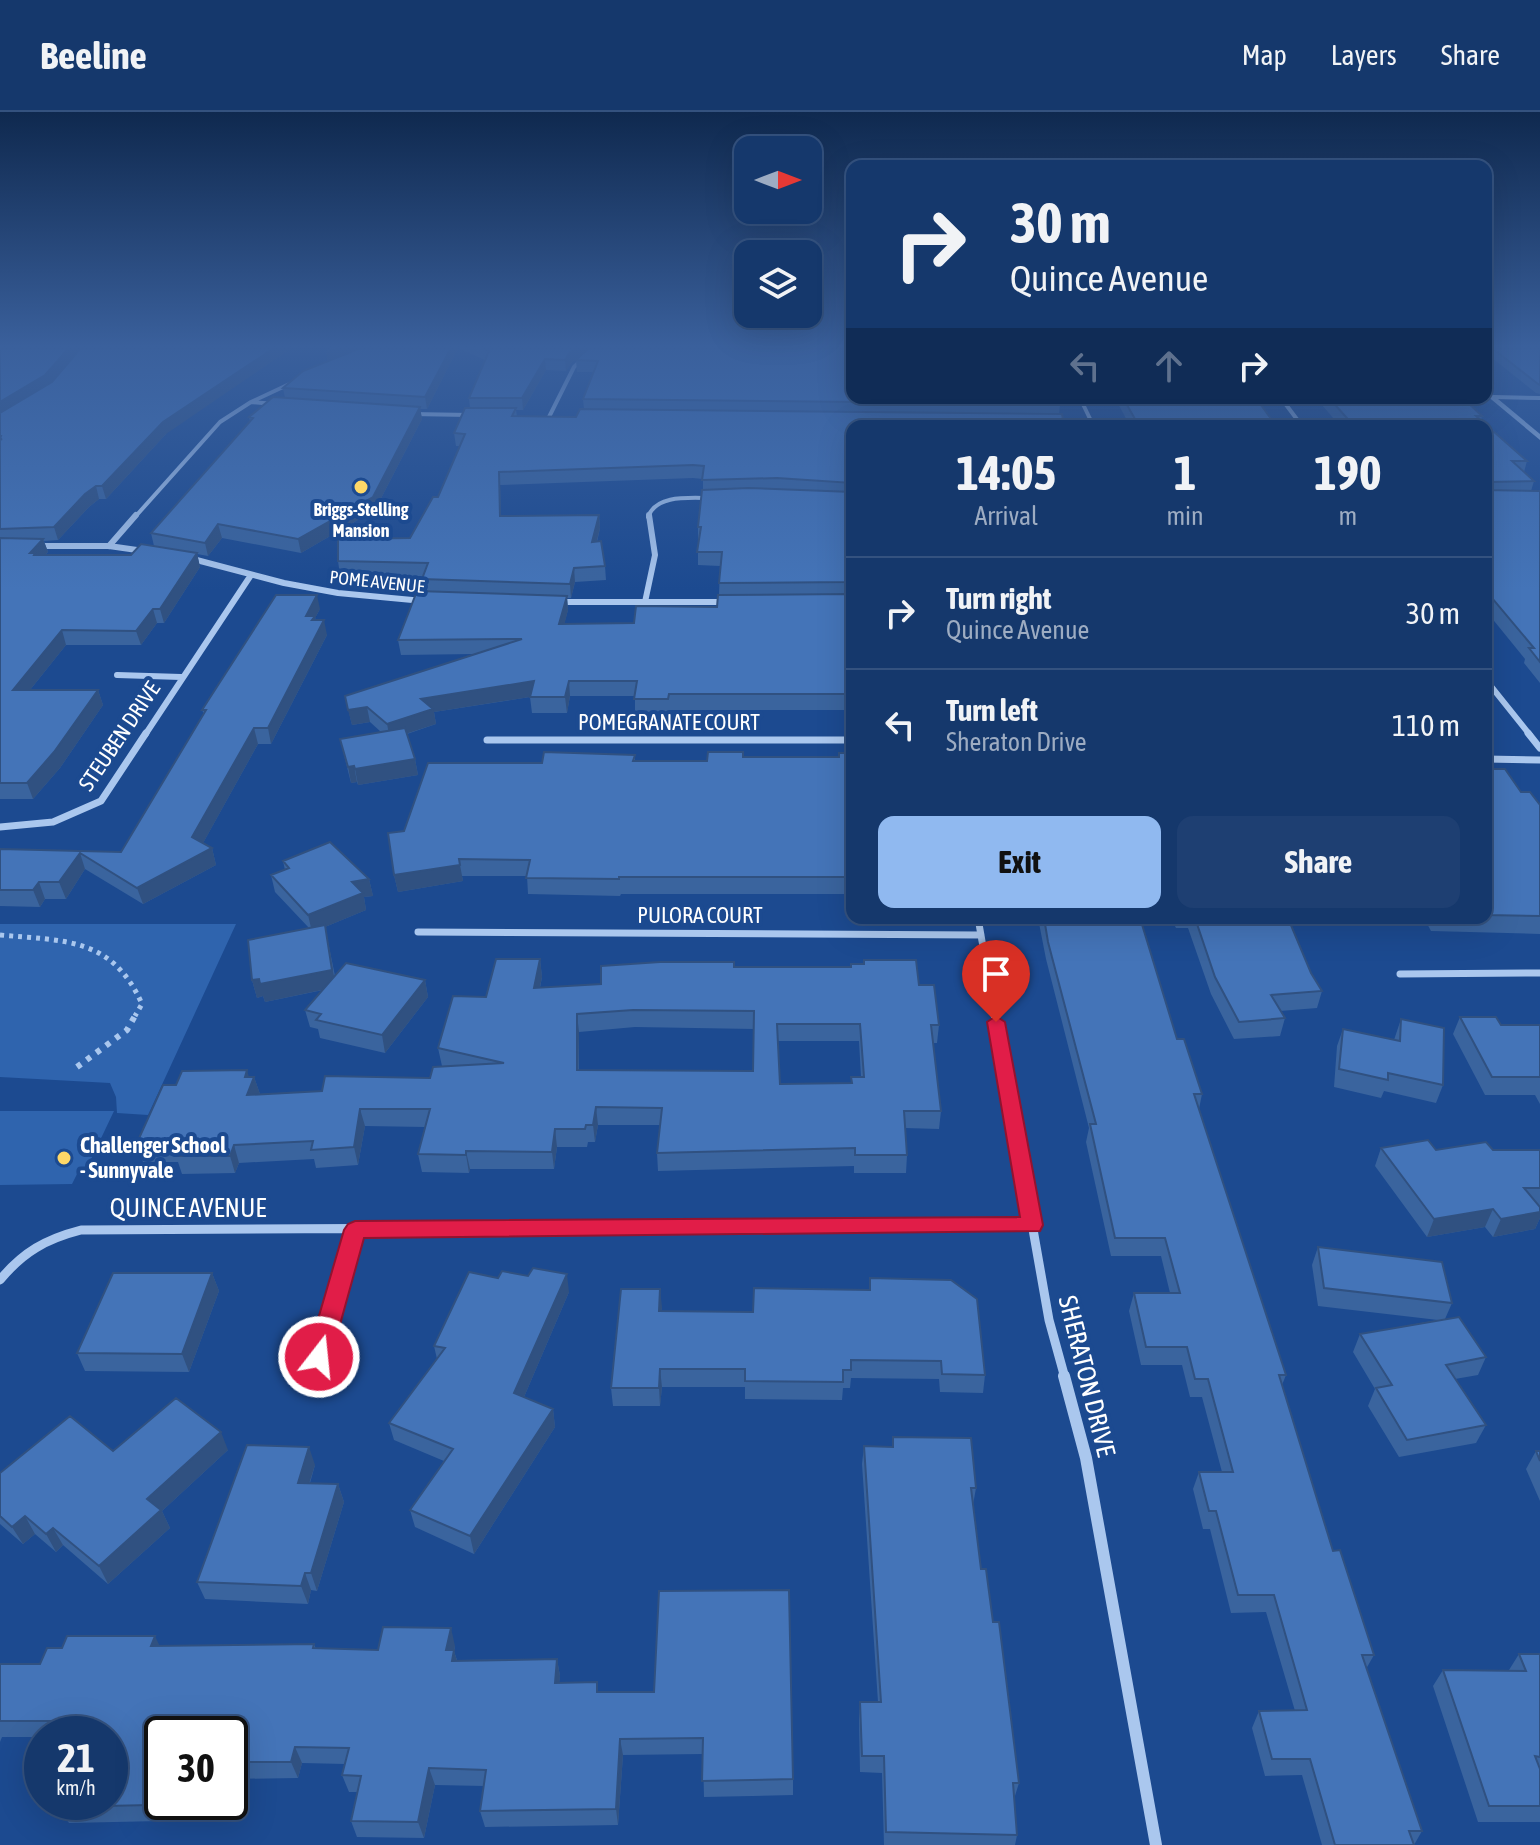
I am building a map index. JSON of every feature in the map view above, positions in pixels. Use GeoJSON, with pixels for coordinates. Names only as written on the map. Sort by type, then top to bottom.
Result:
{"type":"FeatureCollection","features":[{"type":"Feature","properties":{"kind":"street"},"geometry":{"type":"LineString","coordinates":[[109,546],[214,429]]}},
{"type":"Feature","properties":{"kind":"street"},"geometry":{"type":"LineString","coordinates":[[645,602],[655,539],[648,521],[649,512],[656,504],[670,500],[716,498]]}},
{"type":"Feature","properties":{"kind":"street"},"geometry":{"type":"LineString","coordinates":[[31,546],[109,546],[149,552]]}},
{"type":"Feature","properties":{"kind":"street","name":"POME AVENUE"},"geometry":{"type":"LineString","coordinates":[[175,556],[338,593],[427,601]]}},
{"type":"Feature","properties":{"kind":"street","name":"STEUBEN DRIVE"},"geometry":{"type":"LineString","coordinates":[[0,827],[39,827],[72,818],[101,801],[251,575]]}},
{"type":"Feature","properties":{"kind":"street"},"geometry":{"type":"LineString","coordinates":[[551,602],[740,602]]}},
{"type":"Feature","properties":{"kind":"street","name":"STEUBEN DRIVE"},"geometry":{"type":"LineString","coordinates":[[117,675],[181,677]]}},
{"type":"Feature","properties":{"kind":"street"},"geometry":{"type":"LineString","coordinates":[[1492,688],[1540,748]]}},
{"type":"Feature","properties":{"kind":"street","name":"POMEGRANATE COURT"},"geometry":{"type":"LineString","coordinates":[[487,740],[846,740]]}},
{"type":"Feature","properties":{"kind":"street"},"geometry":{"type":"LineString","coordinates":[[1492,759],[1540,760]]}},
{"type":"Feature","properties":{"kind":"street","name":"SHERATON DRIVE"},"geometry":{"type":"LineString","coordinates":[[979,924],[1049,1320],[1086,1458],[1156,1845]]}},
{"type":"Feature","properties":{"kind":"street","name":"PULORA COURT"},"geometry":{"type":"LineString","coordinates":[[418,932],[981,935]]}},
{"type":"Feature","properties":{"kind":"street"},"geometry":{"type":"LineString","coordinates":[[1400,974],[1540,973]]}},
{"type":"Feature","properties":{"kind":"street","name":"QUINCE AVENUE"},"geometry":{"type":"LineString","coordinates":[[0,1280],[26,1250],[52,1237],[81,1230],[1032,1225]]}},
{"type":"Feature","properties":{"kind":"street"},"geometry":{"type":"LineString","coordinates":[[319,1357],[355,1230]]}},
{"type":"Feature","properties":{"kind":"path"},"geometry":{"type":"LineString","coordinates":[[0,935],[57,941],[109,956],[131,979],[142,1004],[127,1030],[77,1067]]}},
{"type":"Feature","properties":{"kind":"shaded area"},"geometry":{"type":"Polygon","coordinates":[[[0,924],[236,924],[148,1115],[117,1113],[116,1097],[110,1083],[0,1077],[0,924]]]}},
{"type":"Feature","properties":{"kind":"shaded area"},"geometry":{"type":"Polygon","coordinates":[[[0,1111],[114,1111],[85,1172],[78,1172],[72,1184],[0,1185],[0,1111]]]}},
{"type":"Feature","properties":{"kind":"building"},"geometry":{"type":"Polygon","coordinates":[[[0,429],[156,429],[102,486],[96,486],[85,494],[54,527],[0,529],[0,429]]]}},
{"type":"Feature","properties":{"kind":"building"},"geometry":{"type":"Polygon","coordinates":[[[243,429],[409,429],[373,497],[298,539],[218,524],[205,543],[151,533],[243,429]]]}},
{"type":"Feature","properties":{"kind":"building"},"geometry":{"type":"Polygon","coordinates":[[[456,429],[846,429],[846,483],[777,478],[702,480],[704,466],[693,465],[499,472],[500,516],[599,515],[592,542],[601,541],[605,566],[574,568],[570,584],[422,579],[428,563],[338,561],[338,539],[410,538],[433,497],[438,497],[465,434],[454,433],[456,429]]]}},
{"type":"Feature","properties":{"kind":"building"},"geometry":{"type":"Polygon","coordinates":[[[1492,430],[1527,461],[1512,461],[1534,481],[1492,482],[1492,430]]]}},
{"type":"Feature","properties":{"kind":"building"},"geometry":{"type":"Polygon","coordinates":[[[748,488],[846,492],[846,582],[719,583],[722,552],[697,552],[702,490],[748,488]]]}},
{"type":"Feature","properties":{"kind":"building"},"geometry":{"type":"Polygon","coordinates":[[[1492,490],[1540,491],[1540,662],[1529,648],[1534,648],[1492,598],[1492,490]]]}},
{"type":"Feature","properties":{"kind":"building"},"geometry":{"type":"Polygon","coordinates":[[[0,538],[43,539],[30,553],[34,555],[131,555],[141,544],[197,553],[160,609],[153,609],[136,631],[62,630],[13,690],[98,690],[54,752],[27,783],[0,783],[0,538]]]}},
{"type":"Feature","properties":{"kind":"building"},"geometry":{"type":"Polygon","coordinates":[[[417,591],[567,596],[559,624],[634,623],[636,606],[717,607],[718,595],[846,594],[846,694],[669,694],[668,699],[634,699],[637,681],[569,681],[565,697],[530,697],[534,681],[421,699],[433,709],[387,724],[367,707],[348,710],[345,696],[522,639],[398,640],[417,591]]]}},
{"type":"Feature","properties":{"kind":"building"},"geometry":{"type":"Polygon","coordinates":[[[276,595],[317,595],[306,616],[315,616],[312,620],[324,620],[268,728],[254,728],[192,837],[212,848],[137,888],[80,853],[59,882],[39,882],[33,890],[0,890],[0,849],[121,852],[206,710],[202,710],[276,595]]]}},
{"type":"Feature","properties":{"kind":"building"},"geometry":{"type":"Polygon","coordinates":[[[405,728],[415,759],[355,769],[354,766],[348,767],[340,739],[405,728]]]}},
{"type":"Feature","properties":{"kind":"building"},"geometry":{"type":"Polygon","coordinates":[[[544,752],[635,755],[633,761],[707,761],[708,752],[743,752],[743,757],[839,757],[839,753],[846,753],[846,877],[526,878],[530,860],[459,859],[460,865],[394,875],[388,833],[404,831],[428,763],[542,763],[544,752]]]}},
{"type":"Feature","properties":{"kind":"building"},"geometry":{"type":"Polygon","coordinates":[[[1492,769],[1505,769],[1521,792],[1530,792],[1540,805],[1540,916],[1492,915],[1492,769]]]}},
{"type":"Feature","properties":{"kind":"building"},"geometry":{"type":"Polygon","coordinates":[[[330,842],[369,879],[352,882],[363,893],[308,915],[271,875],[289,868],[283,861],[330,842]]]}},
{"type":"Feature","properties":{"kind":"building"},"geometry":{"type":"Polygon","coordinates":[[[1045,924],[1142,924],[1177,1039],[1184,1039],[1202,1094],[1194,1094],[1286,1375],[1279,1375],[1333,1551],[1340,1550],[1374,1655],[1362,1655],[1422,1831],[1409,1831],[1414,1845],[1335,1845],[1310,1759],[1272,1759],[1259,1711],[1307,1710],[1274,1595],[1238,1595],[1216,1511],[1209,1511],[1199,1472],[1233,1472],[1208,1379],[1195,1379],[1187,1347],[1146,1347],[1134,1293],[1180,1293],[1165,1238],[1115,1238],[1090,1124],[1096,1124],[1045,924]]]}},
{"type":"Feature","properties":{"kind":"building"},"geometry":{"type":"Polygon","coordinates":[[[1197,924],[1291,924],[1322,991],[1271,995],[1285,1018],[1239,1022],[1215,977],[1197,924]]]}},
{"type":"Feature","properties":{"kind":"building"},"geometry":{"type":"Polygon","coordinates":[[[325,925],[332,970],[260,984],[259,979],[252,980],[248,940],[325,925]]]}},
{"type":"Feature","properties":{"kind":"building"},"geometry":{"type":"Polygon","coordinates":[[[496,959],[540,959],[534,988],[601,984],[601,966],[734,962],[734,967],[851,967],[851,964],[864,964],[864,960],[916,960],[919,985],[934,985],[939,1025],[931,1025],[941,1111],[904,1111],[907,1155],[855,1155],[855,1148],[657,1153],[662,1108],[596,1107],[593,1125],[586,1125],[585,1129],[555,1129],[552,1152],[418,1154],[430,1109],[360,1109],[354,1147],[311,1150],[313,1141],[234,1145],[230,1156],[176,1156],[181,1144],[136,1145],[163,1085],[176,1085],[182,1071],[247,1070],[245,1077],[254,1077],[247,1095],[322,1091],[325,1076],[430,1078],[433,1067],[504,1063],[438,1048],[453,996],[486,997],[496,959]],[[633,1010],[577,1014],[577,1070],[753,1071],[754,1011],[633,1010]],[[777,1024],[780,1084],[852,1083],[851,1077],[864,1077],[860,1024],[777,1024]]]}},
{"type":"Feature","properties":{"kind":"building"},"geometry":{"type":"Polygon","coordinates":[[[346,963],[425,980],[382,1035],[316,1020],[321,1014],[305,1010],[346,963]]]}},
{"type":"Feature","properties":{"kind":"building"},"geometry":{"type":"Polygon","coordinates":[[[1460,1017],[1496,1017],[1501,1025],[1540,1025],[1540,1077],[1492,1077],[1460,1017]]]}},
{"type":"Feature","properties":{"kind":"building"},"geometry":{"type":"Polygon","coordinates":[[[1401,1019],[1444,1028],[1443,1085],[1388,1073],[1388,1080],[1339,1069],[1343,1029],[1400,1041],[1401,1019]]]}},
{"type":"Feature","properties":{"kind":"building"},"geometry":{"type":"Polygon","coordinates":[[[1428,1140],[1436,1150],[1486,1142],[1493,1150],[1540,1150],[1540,1188],[1524,1188],[1540,1207],[1540,1212],[1501,1219],[1493,1209],[1434,1219],[1381,1148],[1428,1140]]]}},
{"type":"Feature","properties":{"kind":"building"},"geometry":{"type":"Polygon","coordinates":[[[1318,1247],[1442,1262],[1452,1303],[1324,1288],[1318,1247]]]}},
{"type":"Feature","properties":{"kind":"building"},"geometry":{"type":"Polygon","coordinates":[[[533,1268],[567,1274],[514,1393],[553,1409],[470,1536],[410,1510],[453,1449],[389,1423],[445,1348],[434,1346],[469,1272],[498,1278],[502,1271],[528,1276],[533,1268]]]}},
{"type":"Feature","properties":{"kind":"building"},"geometry":{"type":"Polygon","coordinates":[[[113,1273],[212,1273],[182,1354],[77,1353],[113,1273]]]}},
{"type":"Feature","properties":{"kind":"building"},"geometry":{"type":"Polygon","coordinates":[[[870,1278],[951,1280],[977,1299],[985,1375],[942,1374],[941,1361],[851,1360],[851,1370],[843,1370],[843,1382],[745,1381],[745,1369],[660,1369],[659,1388],[611,1388],[621,1289],[660,1289],[659,1311],[753,1312],[754,1288],[870,1290],[870,1278]]]}},
{"type":"Feature","properties":{"kind":"building"},"geometry":{"type":"Polygon","coordinates":[[[1459,1317],[1486,1357],[1446,1365],[1486,1425],[1407,1440],[1376,1388],[1392,1385],[1360,1334],[1459,1317]]]}},
{"type":"Feature","properties":{"kind":"building"},"geometry":{"type":"Polygon","coordinates":[[[176,1398],[221,1432],[147,1499],[161,1510],[99,1566],[53,1528],[46,1534],[25,1516],[12,1527],[0,1516],[0,1473],[70,1416],[113,1451],[176,1398]]]}},
{"type":"Feature","properties":{"kind":"building"},"geometry":{"type":"Polygon","coordinates":[[[893,1437],[971,1438],[976,1488],[971,1488],[981,1569],[986,1569],[993,1622],[999,1622],[1019,1783],[1013,1783],[1017,1835],[886,1832],[884,1756],[862,1756],[860,1702],[881,1702],[864,1446],[893,1447],[893,1437]]]}},
{"type":"Feature","properties":{"kind":"building"},"geometry":{"type":"Polygon","coordinates":[[[247,1445],[309,1447],[298,1483],[338,1484],[311,1573],[305,1573],[301,1586],[197,1582],[247,1445]]]}},
{"type":"Feature","properties":{"kind":"building"},"geometry":{"type":"Polygon","coordinates":[[[789,1590],[793,1779],[702,1781],[703,1738],[620,1739],[616,1809],[480,1811],[486,1770],[429,1768],[418,1822],[351,1821],[361,1776],[342,1775],[349,1748],[295,1747],[291,1762],[248,1762],[248,1716],[144,1716],[144,1805],[128,1806],[128,1716],[24,1716],[24,1721],[0,1721],[0,1664],[40,1664],[47,1648],[62,1648],[67,1636],[155,1636],[151,1646],[314,1644],[313,1648],[378,1650],[383,1627],[451,1628],[446,1650],[454,1650],[452,1661],[557,1659],[555,1683],[597,1682],[597,1692],[654,1692],[659,1591],[789,1590]]]}},
{"type":"Feature","properties":{"kind":"building"},"geometry":{"type":"Polygon","coordinates":[[[1519,1654],[1540,1654],[1540,1757],[1535,1756],[1540,1769],[1540,1806],[1489,1806],[1443,1670],[1526,1671],[1519,1654]]]}},
{"type":"Feature","properties":{"kind":"place","name":"Briggs-Stelling Mansion"},"geometry":{"type":"Point","coordinates":[361,487]}},
{"type":"Feature","properties":{"kind":"place","name":"Challenger School - Sunnyvale"},"geometry":{"type":"Point","coordinates":[64,1158]}},
{"type":"Feature","properties":{"kind":"route"},"geometry":{"type":"LineString","coordinates":[[319,1357],[355,1230],[1032,1225],[996,1022]]}}]}
